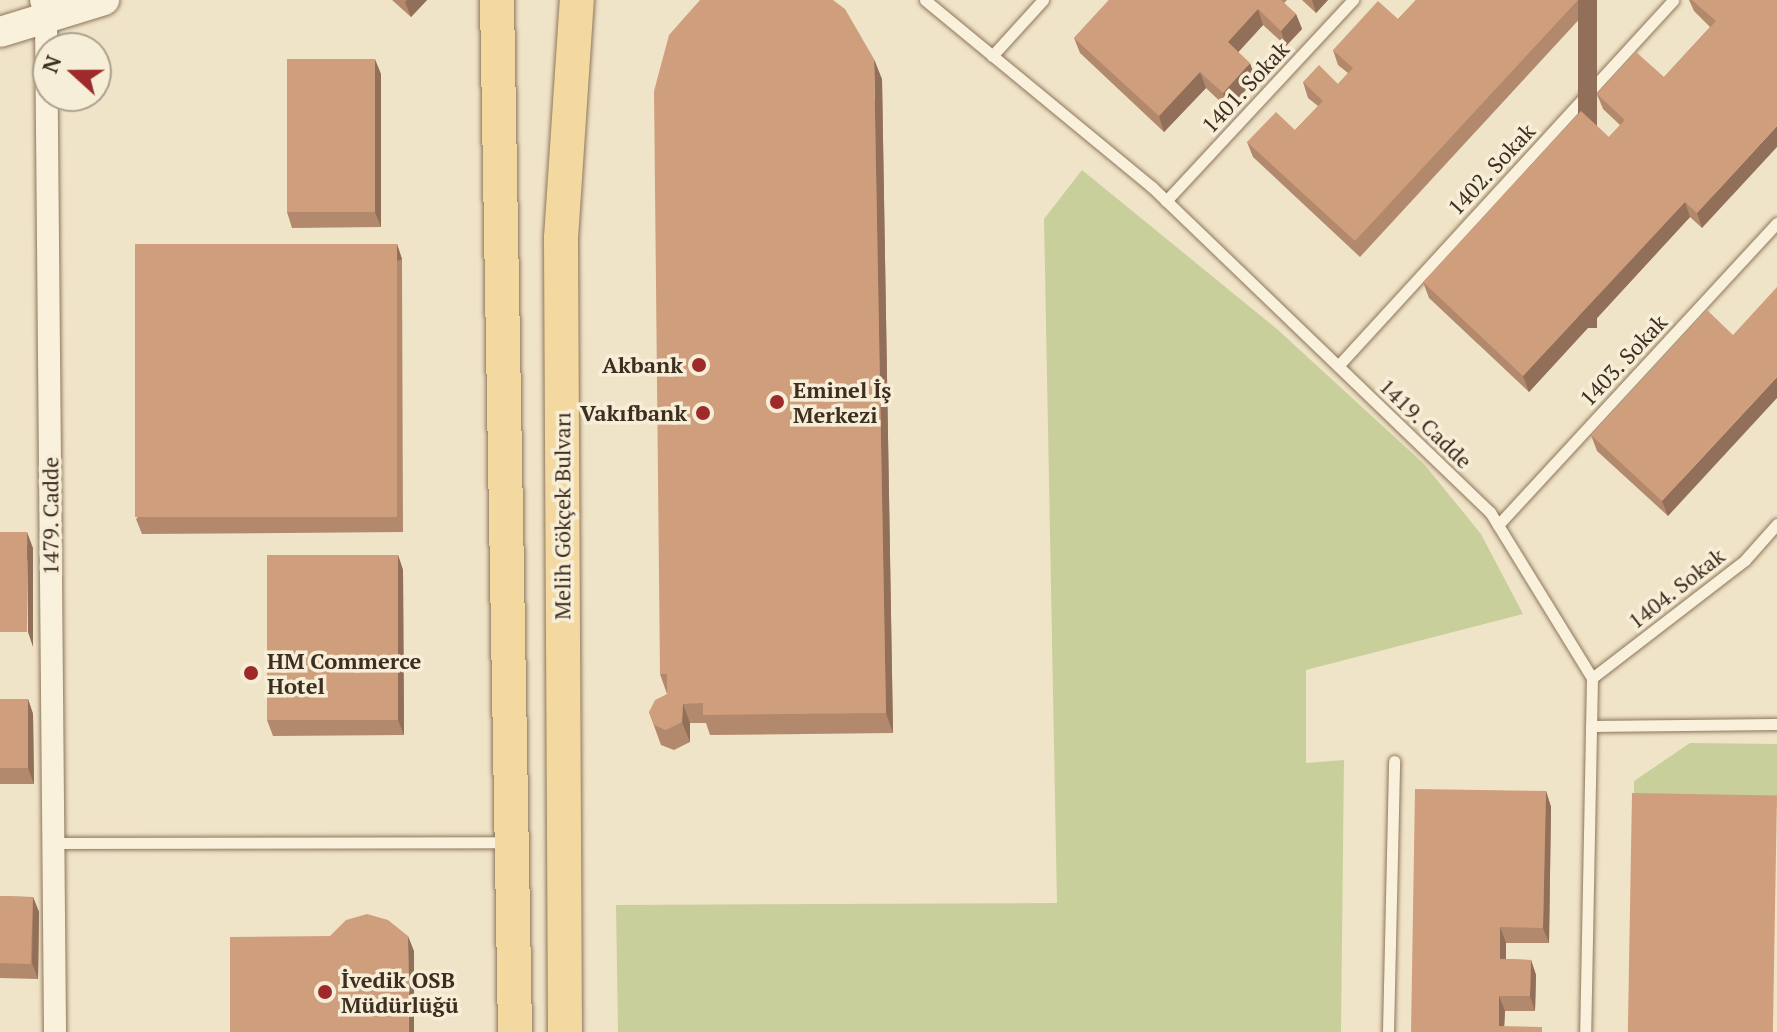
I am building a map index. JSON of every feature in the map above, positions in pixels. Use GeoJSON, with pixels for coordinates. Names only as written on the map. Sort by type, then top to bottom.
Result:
{"type":"FeatureCollection","features":[{"type":"Feature","properties":{"kind":"main road"},"geometry":{"type":"LineString","coordinates":[[497,0],[516,842],[515,1032]]}},
{"type":"Feature","properties":{"kind":"main road","name":"Melih Gökçek Bulvarı"},"geometry":{"type":"LineString","coordinates":[[565,1032],[561,238],[577,0]]}},
{"type":"Feature","properties":{"kind":"street"},"geometry":{"type":"LineString","coordinates":[[0,32],[43,9],[104,0]]}},
{"type":"Feature","properties":{"kind":"street","name":"1479. Cadde"},"geometry":{"type":"LineString","coordinates":[[43,9],[55,1032]]}},
{"type":"Feature","properties":{"kind":"lane","name":"1419. Cadde"},"geometry":{"type":"LineString","coordinates":[[925,0],[1166,201],[1498,525],[1592,678]]}},
{"type":"Feature","properties":{"kind":"lane"},"geometry":{"type":"LineString","coordinates":[[992,56],[1043,0]]}},
{"type":"Feature","properties":{"kind":"lane","name":"1401. Sokak"},"geometry":{"type":"LineString","coordinates":[[1166,201],[1353,0]]}},
{"type":"Feature","properties":{"kind":"lane","name":"1402. Sokak"},"geometry":{"type":"LineString","coordinates":[[1338,366],[1673,0]]}},
{"type":"Feature","properties":{"kind":"lane","name":"1403. Sokak"},"geometry":{"type":"LineString","coordinates":[[1498,525],[1777,223]]}},
{"type":"Feature","properties":{"kind":"lane","name":"1404. Sokak"},"geometry":{"type":"LineString","coordinates":[[1592,678],[1745,560],[1777,524]]}},
{"type":"Feature","properties":{"kind":"lane"},"geometry":{"type":"LineString","coordinates":[[1585,1032],[1592,678]]}},
{"type":"Feature","properties":{"kind":"lane"},"geometry":{"type":"LineString","coordinates":[[1591,726],[1777,724]]}},
{"type":"Feature","properties":{"kind":"lane"},"geometry":{"type":"LineString","coordinates":[[1388,1032],[1394,761]]}},
{"type":"Feature","properties":{"kind":"lane"},"geometry":{"type":"LineString","coordinates":[[53,843],[516,842]]}},
{"type":"Feature","properties":{"kind":"green space"},"geometry":{"type":"Polygon","coordinates":[[[1082,170],[1277,329],[1424,464],[1481,534],[1523,614],[1306,670],[1306,763],[1344,760],[1341,1032],[618,1032],[616,905],[1057,903],[1044,219],[1082,170]]]}},
{"type":"Feature","properties":{"kind":"green space"},"geometry":{"type":"Polygon","coordinates":[[[1690,743],[1777,744],[1777,808],[1634,804],[1634,781],[1690,743]]]}},
{"type":"Feature","properties":{"kind":"building","name":"Eminel İş Merkezi"},"geometry":{"type":"Polygon","coordinates":[[[700,0],[833,0],[845,9],[874,59],[886,713],[703,715],[703,703],[683,704],[682,722],[666,730],[654,725],[649,712],[655,700],[667,694],[667,674],[660,674],[654,91],[669,35],[700,0]]]}},
{"type":"Feature","properties":{"kind":"building"},"geometry":{"type":"Polygon","coordinates":[[[1109,0],[1281,0],[1296,14],[1281,31],[1258,9],[1228,42],[1250,63],[1223,93],[1200,72],[1159,116],[1074,38],[1109,0]]]}},
{"type":"Feature","properties":{"kind":"building"},"geometry":{"type":"Polygon","coordinates":[[[1416,0],[1578,0],[1355,241],[1247,142],[1276,112],[1295,130],[1323,101],[1303,82],[1319,65],[1338,84],[1353,68],[1333,50],[1378,1],[1398,19],[1416,0]]]}},
{"type":"Feature","properties":{"kind":"building"},"geometry":{"type":"Polygon","coordinates":[[[1692,0],[1777,0],[1777,126],[1697,213],[1685,202],[1523,376],[1423,282],[1581,111],[1609,137],[1625,120],[1597,94],[1636,52],[1664,77],[1716,21],[1692,0]]]}},
{"type":"Feature","properties":{"kind":"building"},"geometry":{"type":"Polygon","coordinates":[[[287,59],[375,59],[375,212],[287,212],[287,59]]]}},
{"type":"Feature","properties":{"kind":"building"},"geometry":{"type":"Polygon","coordinates":[[[135,244],[397,244],[397,517],[135,517],[135,244]]]}},
{"type":"Feature","properties":{"kind":"building"},"geometry":{"type":"Polygon","coordinates":[[[1777,287],[1777,377],[1662,501],[1591,435],[1707,310],[1733,335],[1777,287]]]}},
{"type":"Feature","properties":{"kind":"building"},"geometry":{"type":"Polygon","coordinates":[[[0,532],[27,532],[27,632],[0,632],[0,532]]]}},
{"type":"Feature","properties":{"kind":"building"},"geometry":{"type":"Polygon","coordinates":[[[267,555],[398,555],[398,720],[267,720],[267,555]]]}},
{"type":"Feature","properties":{"kind":"building"},"geometry":{"type":"Polygon","coordinates":[[[0,699],[28,699],[28,768],[0,768],[0,699]]]}},
{"type":"Feature","properties":{"kind":"building"},"geometry":{"type":"Polygon","coordinates":[[[1415,789],[1546,791],[1543,928],[1500,927],[1500,959],[1531,960],[1530,996],[1499,996],[1499,1026],[1542,1027],[1542,1032],[1411,1032],[1415,789]]]}},
{"type":"Feature","properties":{"kind":"building"},"geometry":{"type":"Polygon","coordinates":[[[1632,793],[1777,796],[1773,1032],[1628,1032],[1632,793]]]}},
{"type":"Feature","properties":{"kind":"building"},"geometry":{"type":"Polygon","coordinates":[[[0,896],[33,897],[31,964],[0,963],[0,896]]]}},
{"type":"Feature","properties":{"kind":"building","name":"İvedik OSB Müdürlüğü"},"geometry":{"type":"Polygon","coordinates":[[[367,914],[388,920],[408,936],[409,1032],[230,1032],[230,937],[330,936],[346,920],[367,914]]]}},
{"type":"Feature","properties":{"kind":"place","name":"Akbank"},"geometry":{"type":"Point","coordinates":[699,365]}},
{"type":"Feature","properties":{"kind":"place","name":"Eminel İş Merkezi"},"geometry":{"type":"Point","coordinates":[777,402]}},
{"type":"Feature","properties":{"kind":"place","name":"Vakıfbank"},"geometry":{"type":"Point","coordinates":[703,413]}},
{"type":"Feature","properties":{"kind":"place","name":"HM Commerce Hotel"},"geometry":{"type":"Point","coordinates":[251,673]}},
{"type":"Feature","properties":{"kind":"place","name":"İvedik OSB Müdürlüğü"},"geometry":{"type":"Point","coordinates":[325,992]}}]}
